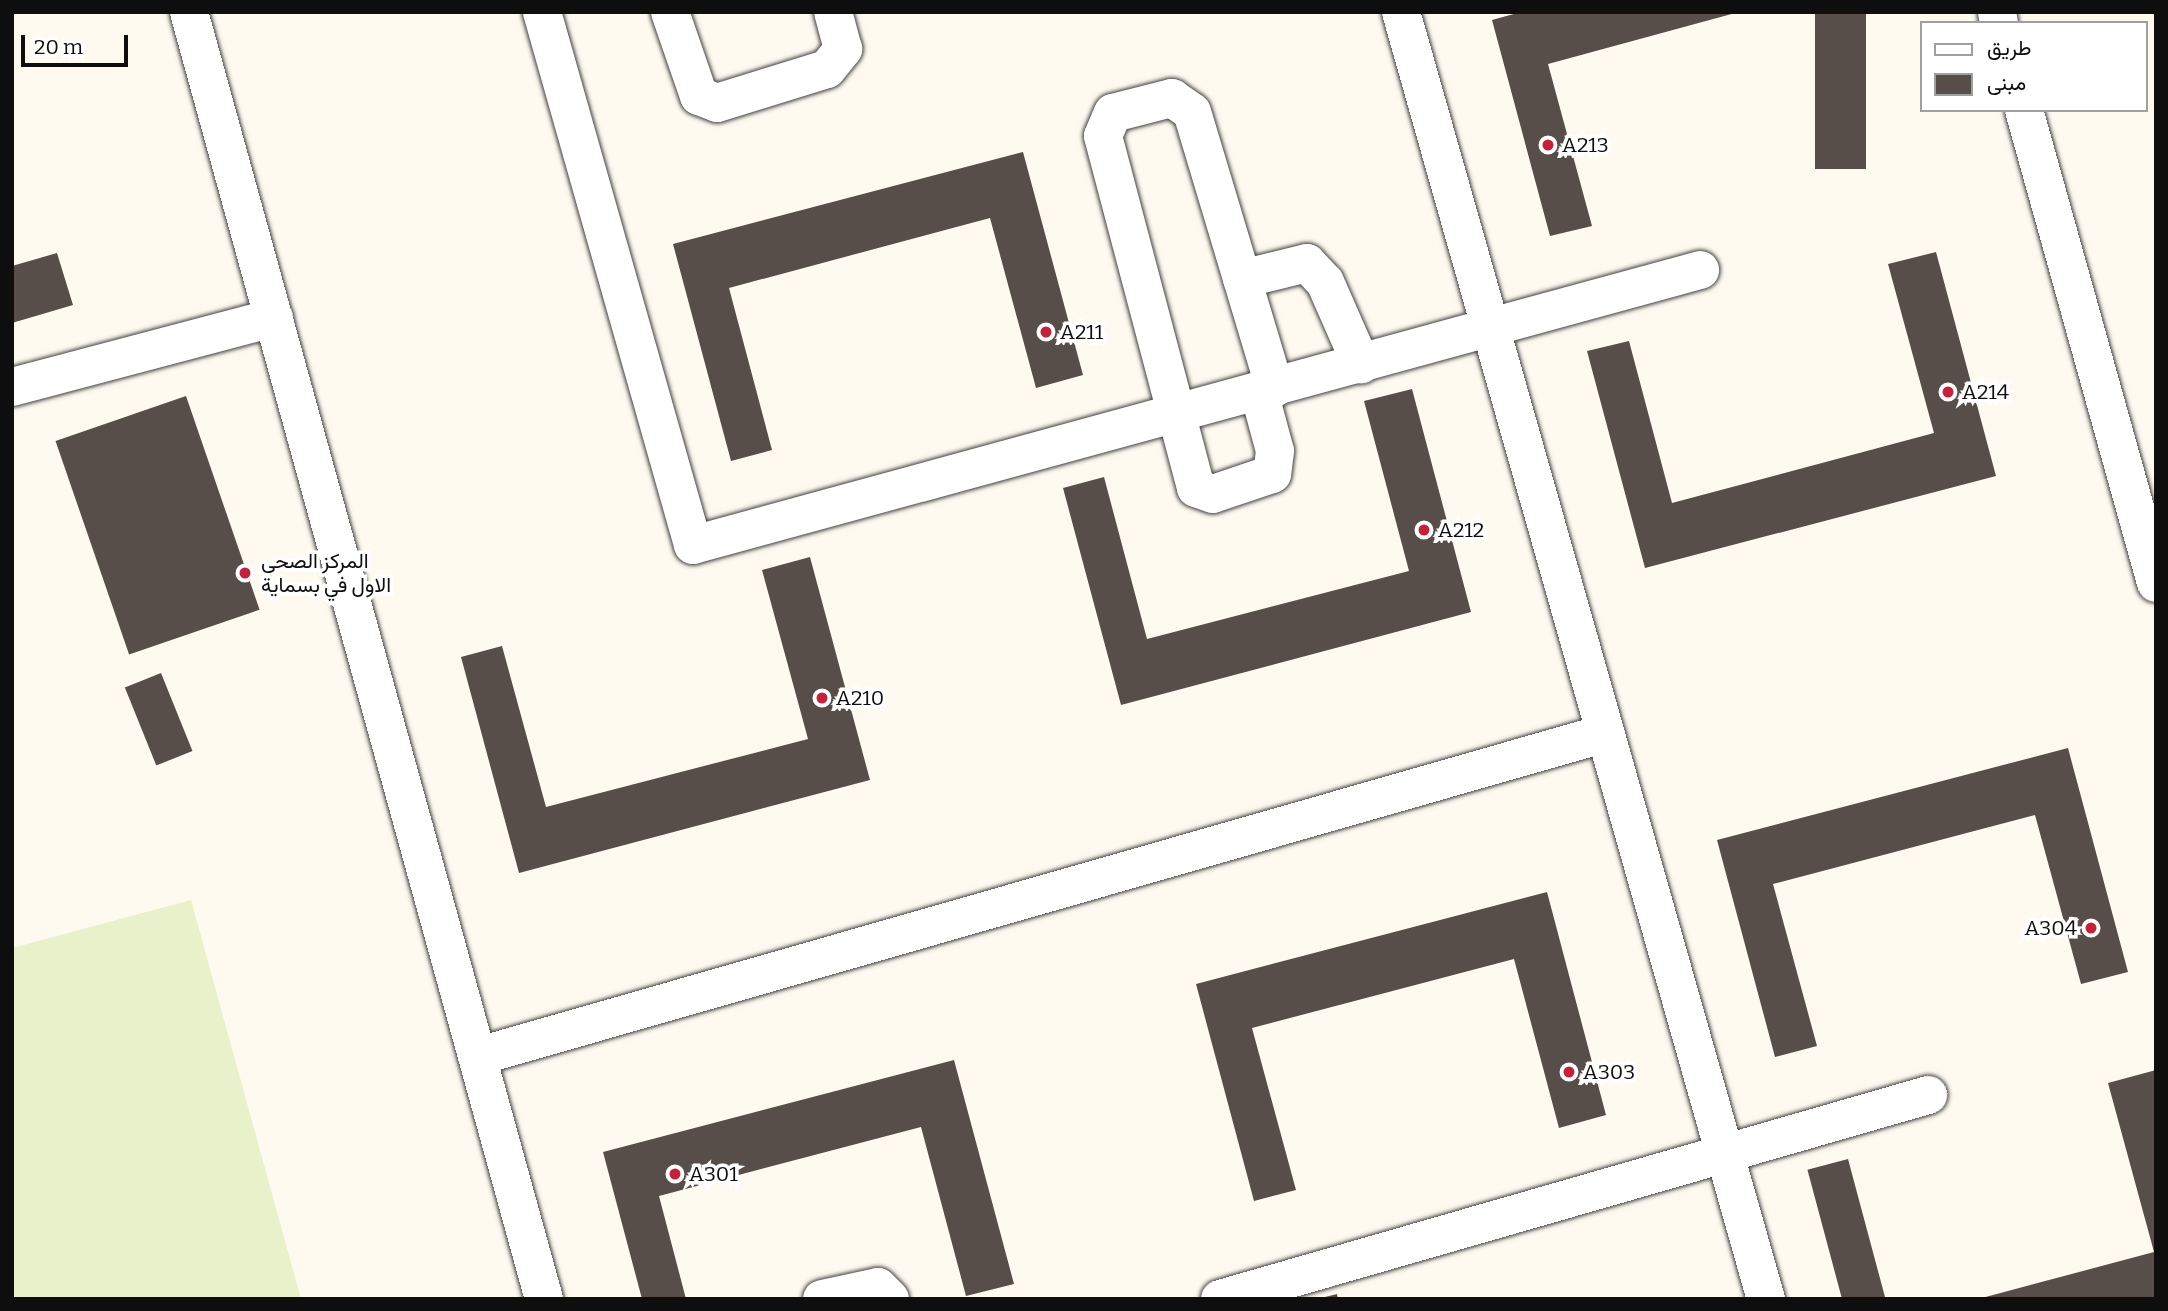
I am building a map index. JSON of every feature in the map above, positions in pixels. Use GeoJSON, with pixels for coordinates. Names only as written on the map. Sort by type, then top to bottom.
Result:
{"type":"FeatureCollection","features":[{"type":"Feature","properties":{"kind":"street"},"geometry":{"type":"LineString","coordinates":[[188,12],[479,1056],[544,1299]]}},
{"type":"Feature","properties":{"kind":"street"},"geometry":{"type":"LineString","coordinates":[[542,12],[693,545],[1361,365],[1700,270]]}},
{"type":"Feature","properties":{"kind":"street"},"geometry":{"type":"LineString","coordinates":[[670,12],[699,96],[717,103],[827,69],[843,49],[833,12]]}},
{"type":"Feature","properties":{"kind":"street"},"geometry":{"type":"LineString","coordinates":[[1401,12],[1489,330],[1766,1299]]}},
{"type":"Feature","properties":{"kind":"street"},"geometry":{"type":"LineString","coordinates":[[1172,98],[1192,112],[1242,278],[1267,390],[1275,451],[1272,474],[1213,494],[1196,488],[1178,413],[1103,136],[1114,113],[1172,98]]}},
{"type":"Feature","properties":{"kind":"street"},"geometry":{"type":"LineString","coordinates":[[2025,112],[2156,583]]}},
{"type":"Feature","properties":{"kind":"street"},"geometry":{"type":"LineString","coordinates":[[1242,278],[1307,263],[1325,282],[1361,365]]}},
{"type":"Feature","properties":{"kind":"street"},"geometry":{"type":"LineString","coordinates":[[12,387],[274,318]]}},
{"type":"Feature","properties":{"kind":"street"},"geometry":{"type":"LineString","coordinates":[[479,1056],[1606,733]]}},
{"type":"Feature","properties":{"kind":"street"},"geometry":{"type":"LineString","coordinates":[[1220,1299],[1928,1095]]}},
{"type":"Feature","properties":{"kind":"street"},"geometry":{"type":"LineString","coordinates":[[822,1299],[878,1287],[890,1299]]}},
{"type":"Feature","properties":{"kind":"green space"},"geometry":{"type":"Polygon","coordinates":[[[191,900],[301,1299],[12,1299],[12,948],[191,900]]]}},
{"type":"Feature","properties":{"kind":"building","name":"A213"},"geometry":{"type":"Polygon","coordinates":[[[1521,12],[1739,12],[1548,64],[1592,226],[1550,236],[1492,20],[1521,12]]]}},
{"type":"Feature","properties":{"kind":"building"},"geometry":{"type":"Polygon","coordinates":[[[1815,12],[1866,12],[1866,169],[1815,169],[1815,12]]]}},
{"type":"Feature","properties":{"kind":"building","name":"A211"},"geometry":{"type":"Polygon","coordinates":[[[1023,152],[1083,375],[1036,388],[990,218],[729,288],[772,450],[731,461],[673,244],[1023,152]]]}},
{"type":"Feature","properties":{"kind":"building","name":"A214"},"geometry":{"type":"Polygon","coordinates":[[[1936,252],[1996,476],[1645,568],[1587,351],[1629,341],[1672,503],[1934,433],[1888,264],[1936,252]]]}},
{"type":"Feature","properties":{"kind":"building"},"geometry":{"type":"Polygon","coordinates":[[[57,253],[73,305],[12,323],[12,266],[57,253]]]}},
{"type":"Feature","properties":{"kind":"building","name":"A212"},"geometry":{"type":"Polygon","coordinates":[[[1412,389],[1471,612],[1121,705],[1063,488],[1104,477],[1147,639],[1409,571],[1364,401],[1412,389]]]}},
{"type":"Feature","properties":{"kind":"building"},"geometry":{"type":"Polygon","coordinates":[[[186,396],[260,610],[129,655],[56,441],[186,396]]]}},
{"type":"Feature","properties":{"kind":"building","name":"A210"},"geometry":{"type":"Polygon","coordinates":[[[810,557],[870,780],[519,873],[461,657],[502,646],[546,807],[808,739],[762,570],[810,557]]]}},
{"type":"Feature","properties":{"kind":"building"},"geometry":{"type":"Polygon","coordinates":[[[161,673],[192,751],[156,765],[125,688],[161,673]]]}},
{"type":"Feature","properties":{"kind":"building","name":"A304"},"geometry":{"type":"Polygon","coordinates":[[[2068,748],[2128,972],[2081,984],[2035,815],[1773,884],[1817,1046],[1775,1057],[1717,840],[2068,748]]]}},
{"type":"Feature","properties":{"kind":"building","name":"A303"},"geometry":{"type":"Polygon","coordinates":[[[1547,892],[1606,1115],[1559,1128],[1514,959],[1252,1028],[1296,1190],[1254,1201],[1196,984],[1547,892]]]}},
{"type":"Feature","properties":{"kind":"building","name":"A301"},"geometry":{"type":"Polygon","coordinates":[[[954,1060],[1014,1284],[966,1296],[921,1127],[659,1196],[686,1299],[642,1299],[603,1152],[954,1060]]]}},
{"type":"Feature","properties":{"kind":"building"},"geometry":{"type":"Polygon","coordinates":[[[2156,1070],[2156,1299],[1978,1299],[2154,1252],[2108,1083],[2156,1070]]]}},
{"type":"Feature","properties":{"kind":"building"},"geometry":{"type":"Polygon","coordinates":[[[1848,1159],[1886,1299],[1842,1299],[1807,1170],[1848,1159]]]}},
{"type":"Feature","properties":{"kind":"building"},"geometry":{"type":"Polygon","coordinates":[[[1337,1294],[1338,1299],[1321,1299],[1321,1298],[1337,1294]]]}},
{"type":"Feature","properties":{"kind":"place","name":"A213"},"geometry":{"type":"Point","coordinates":[1548,145]}},
{"type":"Feature","properties":{"kind":"place","name":"A211"},"geometry":{"type":"Point","coordinates":[1046,332]}},
{"type":"Feature","properties":{"kind":"place","name":"A214"},"geometry":{"type":"Point","coordinates":[1948,392]}},
{"type":"Feature","properties":{"kind":"place","name":"A212"},"geometry":{"type":"Point","coordinates":[1424,530]}},
{"type":"Feature","properties":{"kind":"place","name":"المركز الصحي الاول في بسماية"},"geometry":{"type":"Point","coordinates":[245,573]}},
{"type":"Feature","properties":{"kind":"place","name":"A210"},"geometry":{"type":"Point","coordinates":[822,698]}},
{"type":"Feature","properties":{"kind":"place","name":"A304"},"geometry":{"type":"Point","coordinates":[2091,928]}},
{"type":"Feature","properties":{"kind":"place","name":"A303"},"geometry":{"type":"Point","coordinates":[1569,1072]}},
{"type":"Feature","properties":{"kind":"place","name":"A301"},"geometry":{"type":"Point","coordinates":[675,1174]}}]}
